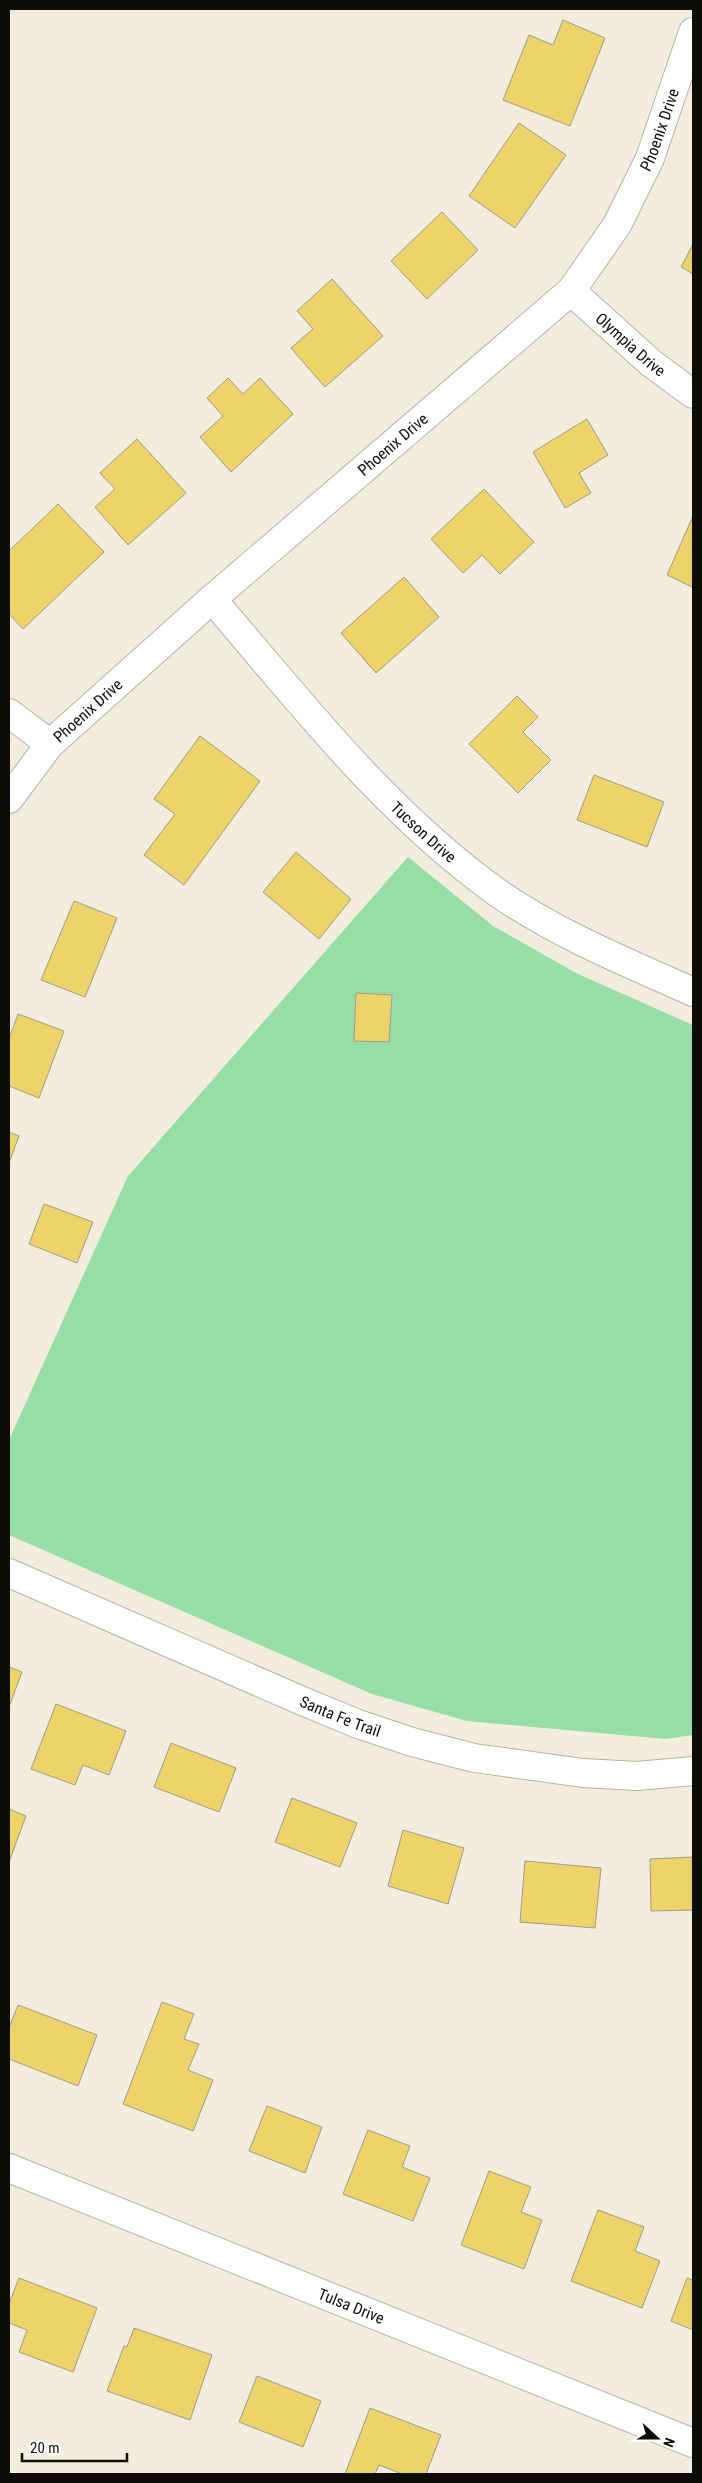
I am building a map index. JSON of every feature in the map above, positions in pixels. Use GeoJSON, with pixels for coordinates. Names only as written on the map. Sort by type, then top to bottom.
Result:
{"type":"FeatureCollection","features":[{"type":"Feature","properties":{"kind":"street","name":"Phoenix Drive"},"geometry":{"type":"LineString","coordinates":[[9,799],[50,744],[212,599],[571,291],[617,225],[650,158],[693,32]]}},
{"type":"Feature","properties":{"kind":"street","name":"Olympia Drive"},"geometry":{"type":"LineString","coordinates":[[571,291],[651,364],[693,394]]}},
{"type":"Feature","properties":{"kind":"street","name":"Tucson Drive"},"geometry":{"type":"LineString","coordinates":[[212,599],[353,764],[447,854],[498,893],[568,936],[693,992]]}},
{"type":"Feature","properties":{"kind":"street"},"geometry":{"type":"LineString","coordinates":[[9,713],[50,744]]}},
{"type":"Feature","properties":{"kind":"street","name":"Santa Fe Trail"},"geometry":{"type":"LineString","coordinates":[[9,1573],[341,1717],[412,1742],[474,1758],[582,1773],[636,1776],[693,1771]]}},
{"type":"Feature","properties":{"kind":"street","name":"Tulsa Drive"},"geometry":{"type":"LineString","coordinates":[[9,2168],[693,2443]]}},
{"type":"Feature","properties":{"kind":"green space"},"geometry":{"type":"Polygon","coordinates":[[[408,857],[493,926],[578,974],[693,1025],[693,1735],[666,1739],[467,1721],[372,1694],[9,1535],[9,1440],[128,1176],[408,857]]]}},
{"type":"Feature","properties":{"kind":"building"},"geometry":{"type":"Polygon","coordinates":[[[563,20],[605,38],[570,126],[503,100],[529,35],[553,45],[563,20]]]}},
{"type":"Feature","properties":{"kind":"building"},"geometry":{"type":"Polygon","coordinates":[[[519,123],[566,155],[515,228],[469,196],[519,123]]]}},
{"type":"Feature","properties":{"kind":"building"},"geometry":{"type":"Polygon","coordinates":[[[442,212],[478,250],[427,299],[391,261],[442,212]]]}},
{"type":"Feature","properties":{"kind":"building"},"geometry":{"type":"Polygon","coordinates":[[[693,244],[693,274],[681,267],[693,244]]]}},
{"type":"Feature","properties":{"kind":"building"},"geometry":{"type":"Polygon","coordinates":[[[332,279],[383,336],[325,387],[291,348],[313,329],[297,311],[332,279]]]}},
{"type":"Feature","properties":{"kind":"building"},"geometry":{"type":"Polygon","coordinates":[[[228,378],[243,394],[260,378],[293,414],[231,472],[200,437],[223,416],[207,398],[228,378]]]}},
{"type":"Feature","properties":{"kind":"building"},"geometry":{"type":"Polygon","coordinates":[[[587,419],[608,455],[579,473],[591,493],[565,508],[533,452],[587,419]]]}},
{"type":"Feature","properties":{"kind":"building"},"geometry":{"type":"Polygon","coordinates":[[[137,439],[186,493],[128,545],[95,507],[115,489],[100,473],[137,439]]]}},
{"type":"Feature","properties":{"kind":"building"},"geometry":{"type":"Polygon","coordinates":[[[484,489],[534,542],[500,574],[482,555],[463,573],[431,539],[484,489]]]}},
{"type":"Feature","properties":{"kind":"building"},"geometry":{"type":"Polygon","coordinates":[[[58,504],[104,552],[23,629],[9,614],[9,551],[58,504]]]}},
{"type":"Feature","properties":{"kind":"building"},"geometry":{"type":"Polygon","coordinates":[[[693,516],[693,585],[692,587],[667,575],[693,516]]]}},
{"type":"Feature","properties":{"kind":"building"},"geometry":{"type":"Polygon","coordinates":[[[404,577],[439,617],[376,673],[341,633],[404,577]]]}},
{"type":"Feature","properties":{"kind":"building"},"geometry":{"type":"Polygon","coordinates":[[[517,696],[538,717],[523,732],[551,760],[518,793],[469,744],[517,696]]]}},
{"type":"Feature","properties":{"kind":"building"},"geometry":{"type":"Polygon","coordinates":[[[200,736],[260,781],[184,885],[144,855],[175,814],[154,799],[200,736]]]}},
{"type":"Feature","properties":{"kind":"building"},"geometry":{"type":"Polygon","coordinates":[[[594,775],[664,802],[647,847],[577,820],[594,775]]]}},
{"type":"Feature","properties":{"kind":"building"},"geometry":{"type":"Polygon","coordinates":[[[296,852],[351,899],[319,939],[263,892],[296,852]]]}},
{"type":"Feature","properties":{"kind":"building"},"geometry":{"type":"Polygon","coordinates":[[[74,901],[117,918],[85,997],[41,980],[74,901]]]}},
{"type":"Feature","properties":{"kind":"building"},"geometry":{"type":"Polygon","coordinates":[[[356,993],[392,995],[389,1042],[354,1041],[356,993]]]}},
{"type":"Feature","properties":{"kind":"building"},"geometry":{"type":"Polygon","coordinates":[[[18,1014],[64,1031],[39,1098],[9,1086],[9,1039],[18,1014]]]}},
{"type":"Feature","properties":{"kind":"building"},"geometry":{"type":"Polygon","coordinates":[[[9,1132],[19,1136],[9,1163],[9,1132]]]}},
{"type":"Feature","properties":{"kind":"building"},"geometry":{"type":"Polygon","coordinates":[[[44,1204],[93,1222],[77,1263],[29,1244],[44,1204]]]}},
{"type":"Feature","properties":{"kind":"building"},"geometry":{"type":"Polygon","coordinates":[[[9,1667],[22,1672],[9,1707],[9,1667]]]}},
{"type":"Feature","properties":{"kind":"building"},"geometry":{"type":"Polygon","coordinates":[[[56,1704],[126,1731],[109,1775],[83,1765],[75,1785],[31,1769],[56,1704]]]}},
{"type":"Feature","properties":{"kind":"building"},"geometry":{"type":"Polygon","coordinates":[[[171,1743],[236,1768],[219,1812],[154,1787],[171,1743]]]}},
{"type":"Feature","properties":{"kind":"building"},"geometry":{"type":"Polygon","coordinates":[[[292,1798],[357,1823],[340,1867],[275,1842],[292,1798]]]}},
{"type":"Feature","properties":{"kind":"building"},"geometry":{"type":"Polygon","coordinates":[[[9,1809],[26,1816],[9,1862],[9,1809]]]}},
{"type":"Feature","properties":{"kind":"building"},"geometry":{"type":"Polygon","coordinates":[[[403,1830],[464,1848],[448,1904],[388,1886],[403,1830]]]}},
{"type":"Feature","properties":{"kind":"building"},"geometry":{"type":"Polygon","coordinates":[[[693,1857],[693,1910],[651,1911],[650,1859],[693,1857]]]}},
{"type":"Feature","properties":{"kind":"building"},"geometry":{"type":"Polygon","coordinates":[[[525,1861],[601,1868],[595,1928],[520,1922],[525,1861]]]}},
{"type":"Feature","properties":{"kind":"building"},"geometry":{"type":"Polygon","coordinates":[[[162,2002],[194,2014],[184,2039],[199,2044],[188,2070],[213,2080],[193,2131],[123,2104],[162,2002]]]}},
{"type":"Feature","properties":{"kind":"building"},"geometry":{"type":"Polygon","coordinates":[[[18,2005],[97,2035],[78,2086],[9,2059],[9,2028],[18,2005]]]}},
{"type":"Feature","properties":{"kind":"building"},"geometry":{"type":"Polygon","coordinates":[[[267,2106],[322,2127],[305,2173],[249,2151],[267,2106]]]}},
{"type":"Feature","properties":{"kind":"building"},"geometry":{"type":"Polygon","coordinates":[[[368,2130],[410,2146],[402,2167],[430,2178],[413,2221],[343,2194],[368,2130]]]}},
{"type":"Feature","properties":{"kind":"building"},"geometry":{"type":"Polygon","coordinates":[[[489,2171],[531,2187],[521,2212],[542,2220],[524,2269],[461,2245],[489,2171]]]}},
{"type":"Feature","properties":{"kind":"building"},"geometry":{"type":"Polygon","coordinates":[[[598,2210],[644,2227],[635,2251],[660,2261],[642,2308],[571,2281],[598,2210]]]}},
{"type":"Feature","properties":{"kind":"building"},"geometry":{"type":"Polygon","coordinates":[[[19,2278],[97,2308],[73,2372],[19,2352],[27,2330],[9,2323],[9,2304],[19,2278]]]}},
{"type":"Feature","properties":{"kind":"building"},"geometry":{"type":"Polygon","coordinates":[[[687,2278],[693,2280],[693,2330],[671,2321],[687,2278]]]}},
{"type":"Feature","properties":{"kind":"building"},"geometry":{"type":"Polygon","coordinates":[[[134,2328],[212,2355],[190,2420],[107,2391],[124,2346],[127,2347],[134,2328]]]}},
{"type":"Feature","properties":{"kind":"building"},"geometry":{"type":"Polygon","coordinates":[[[257,2376],[321,2401],[303,2447],[239,2422],[257,2376]]]}},
{"type":"Feature","properties":{"kind":"building"},"geometry":{"type":"Polygon","coordinates":[[[370,2408],[441,2435],[426,2474],[402,2474],[379,2465],[375,2474],[345,2474],[370,2408]]]}}]}
